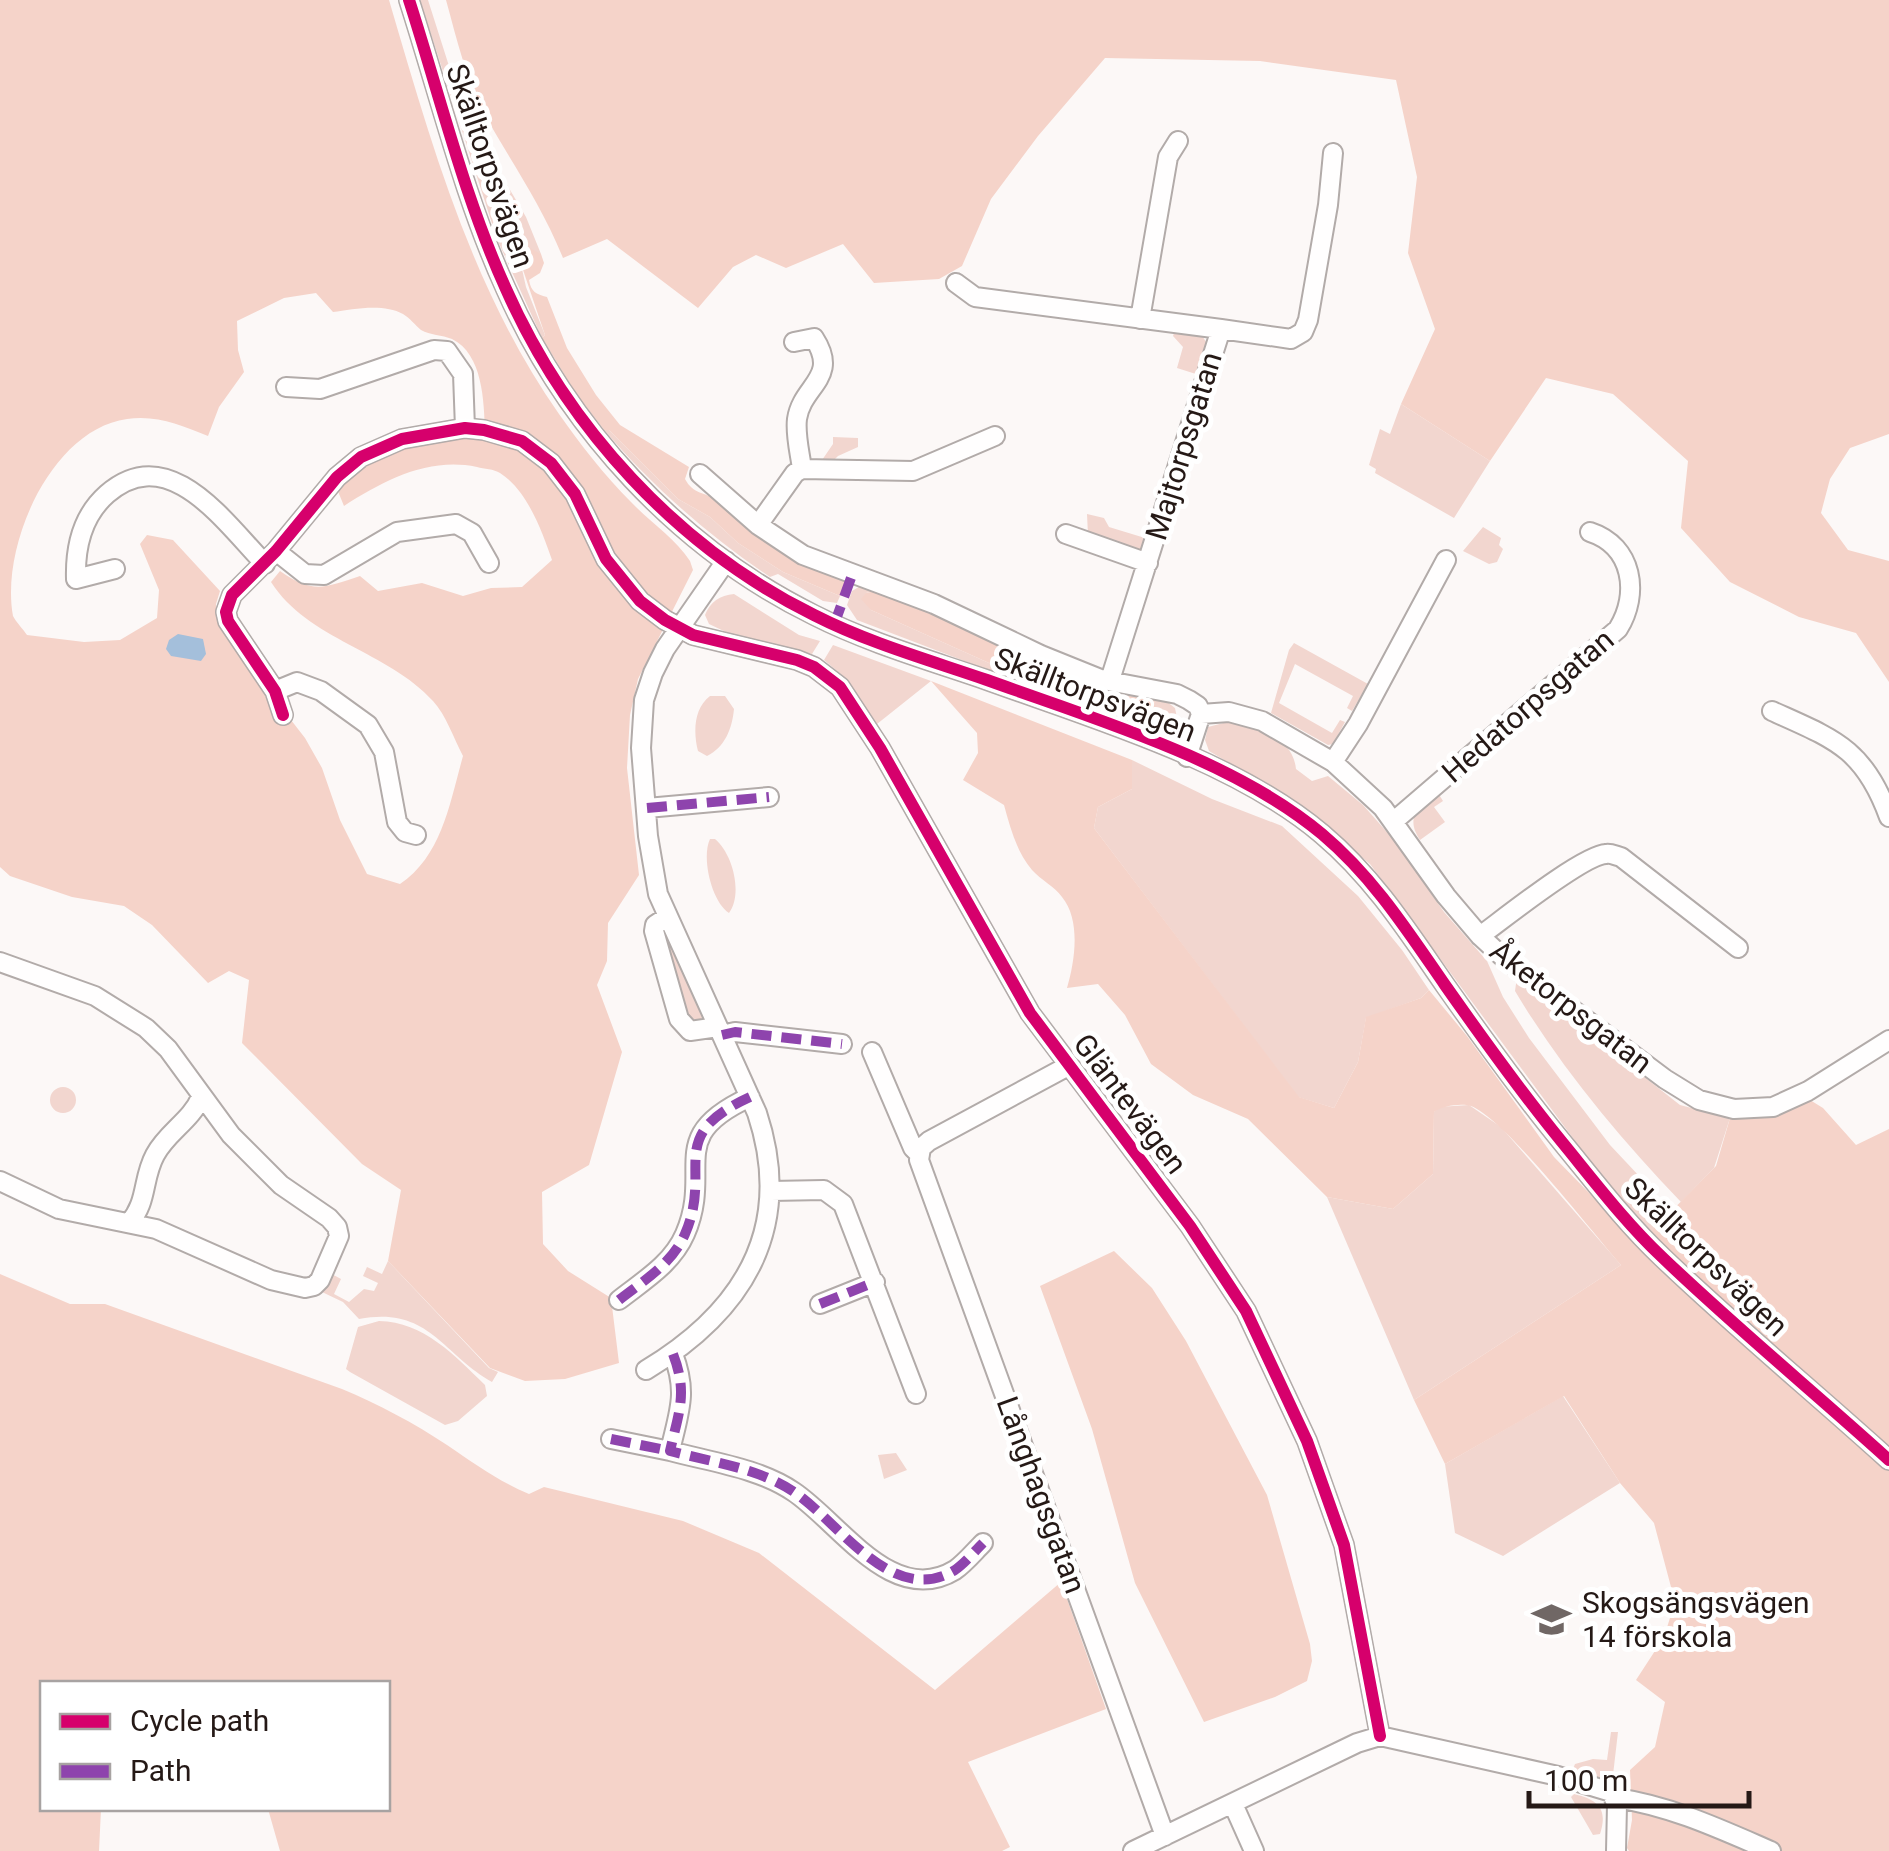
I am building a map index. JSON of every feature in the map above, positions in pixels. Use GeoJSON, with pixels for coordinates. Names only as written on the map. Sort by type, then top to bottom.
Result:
{"type":"FeatureCollection","features":[{"type":"Feature","properties":{"kind":"street","name":"Skälltorpsvägen"},"geometry":{"type":"LineString","coordinates":[[410,0],[480,223],[503,284],[534,345],[575,410],[624,470],[684,530],[810,614],[1186,757],[1280,802],[1348,858],[1394,908],[1513,1083],[1615,1207],[1659,1254],[1889,1460]]}},
{"type":"Feature","properties":{"kind":"street"},"geometry":{"type":"LineString","coordinates":[[1140,318],[1168,157],[1178,142]]}},
{"type":"Feature","properties":{"kind":"street","name":"Majtorpsgatan"},"geometry":{"type":"LineString","coordinates":[[956,283],[975,296],[1291,339],[1303,332],[1310,308],[1333,153]]}},
{"type":"Feature","properties":{"kind":"street","name":"Majtorpsgatan"},"geometry":{"type":"LineString","coordinates":[[1110,680],[1221,329]]}},
{"type":"Feature","properties":{"kind":"street"},"geometry":{"type":"LineString","coordinates":[[794,342],[813,337],[824,362],[823,372],[798,415],[802,469]]}},
{"type":"Feature","properties":{"kind":"street"},"geometry":{"type":"LineString","coordinates":[[283,714],[275,691],[235,634],[226,612],[232,595],[270,558],[338,477],[361,457],[402,439],[466,428],[464,374],[447,351],[434,350],[320,389],[286,387]]}},
{"type":"Feature","properties":{"kind":"street","name":"Gläntevägen"},"geometry":{"type":"LineString","coordinates":[[466,428],[500,432],[522,441],[552,463],[575,494],[601,550],[640,601],[680,628],[797,660],[814,667],[840,687],[880,748],[1030,1013],[1190,1226],[1246,1310],[1307,1441],[1344,1545],[1380,1736]]}},
{"type":"Feature","properties":{"kind":"street"},"geometry":{"type":"LineString","coordinates":[[758,524],[802,469],[914,471],[995,436]]}},
{"type":"Feature","properties":{"kind":"street","name":"Åketorpsgatan"},"geometry":{"type":"LineString","coordinates":[[700,474],[758,524],[803,555],[934,604],[1041,655],[1110,680],[1177,694],[1198,706],[1201,714],[1229,712],[1262,721],[1333,762],[1357,781],[1394,821],[1446,896],[1480,936],[1682,1092],[1713,1106],[1773,1107],[1808,1091],[1889,1040]]}},
{"type":"Feature","properties":{"kind":"street"},"geometry":{"type":"LineString","coordinates":[[115,569],[76,579],[75,556],[80,536],[90,511],[108,494],[126,480],[146,476],[172,480],[194,492],[270,558],[304,574],[324,575],[397,532],[456,524],[472,533],[488,563]]}},
{"type":"Feature","properties":{"kind":"street","name":"Hedatorpsgatan"},"geometry":{"type":"LineString","coordinates":[[1394,821],[1618,630],[1628,602],[1630,576],[1615,546],[1590,532]]}},
{"type":"Feature","properties":{"kind":"street","name":"Majtorpsgatan"},"geometry":{"type":"LineString","coordinates":[[1066,534],[1148,563]]}},
{"type":"Feature","properties":{"kind":"street"},"geometry":{"type":"LineString","coordinates":[[1333,762],[1358,724],[1446,560]]}},
{"type":"Feature","properties":{"kind":"street"},"geometry":{"type":"LineString","coordinates":[[646,1370],[673,1354],[711,1322],[738,1291],[764,1234],[771,1191],[768,1147],[750,1098],[667,917],[652,864],[641,748],[644,700],[653,673],[726,561]]}},
{"type":"Feature","properties":{"kind":"street"},"geometry":{"type":"LineString","coordinates":[[275,691],[297,682],[308,686],[368,725],[384,752],[397,822],[400,828],[416,835]]}},
{"type":"Feature","properties":{"kind":"street"},"geometry":{"type":"LineString","coordinates":[[1772,712],[1824,735],[1855,756],[1871,775],[1889,817]]}},
{"type":"Feature","properties":{"kind":"street"},"geometry":{"type":"LineString","coordinates":[[1186,757],[1201,714]]}},
{"type":"Feature","properties":{"kind":"street"},"geometry":{"type":"LineString","coordinates":[[647,808],[769,797]]}},
{"type":"Feature","properties":{"kind":"street"},"geometry":{"type":"LineString","coordinates":[[1480,936],[1545,888],[1596,856],[1608,853],[1621,857],[1738,948]]}},
{"type":"Feature","properties":{"kind":"street"},"geometry":{"type":"LineString","coordinates":[[667,917],[655,924],[654,931],[679,1018],[690,1031],[842,1044]]}},
{"type":"Feature","properties":{"kind":"street"},"geometry":{"type":"LineString","coordinates":[[0,962],[95,996],[131,1017],[168,1050],[202,1107],[261,1167],[338,1227],[339,1236],[320,1280],[305,1288],[271,1280],[139,1220],[59,1210],[0,1181]]}},
{"type":"Feature","properties":{"kind":"street","name":"Långhagsgatan"},"geometry":{"type":"LineString","coordinates":[[872,1052],[919,1154],[929,1193],[1166,1836]]}},
{"type":"Feature","properties":{"kind":"street"},"geometry":{"type":"LineString","coordinates":[[919,1154],[920,1148],[929,1142],[1068,1066]]}},
{"type":"Feature","properties":{"kind":"street"},"geometry":{"type":"LineString","coordinates":[[619,1300],[653,1275],[682,1239],[694,1205],[694,1155],[701,1131],[719,1113],[750,1098]]}},
{"type":"Feature","properties":{"kind":"street"},"geometry":{"type":"LineString","coordinates":[[139,1220],[156,1153],[202,1107]]}},
{"type":"Feature","properties":{"kind":"street"},"geometry":{"type":"LineString","coordinates":[[771,1191],[824,1190],[837,1197],[850,1218],[916,1394]]}},
{"type":"Feature","properties":{"kind":"street"},"geometry":{"type":"LineString","coordinates":[[820,1304],[875,1282]]}},
{"type":"Feature","properties":{"kind":"street"},"geometry":{"type":"LineString","coordinates":[[670,1450],[682,1400],[682,1378],[673,1354]]}},
{"type":"Feature","properties":{"kind":"street"},"geometry":{"type":"LineString","coordinates":[[611,1439],[670,1450],[764,1476],[794,1491],[892,1574],[902,1577],[931,1580],[957,1569],[983,1543]]}},
{"type":"Feature","properties":{"kind":"street"},"geometry":{"type":"LineString","coordinates":[[1133,1851],[1357,1743],[1380,1736],[1558,1776],[1611,1792],[1616,1798],[1694,1818],[1770,1851]]}},
{"type":"Feature","properties":{"kind":"street"},"geometry":{"type":"LineString","coordinates":[[1616,1798],[1616,1851]]}},
{"type":"Feature","properties":{"kind":"street"},"geometry":{"type":"LineString","coordinates":[[1233,1804],[1254,1851]]}},
{"type":"Feature","properties":{"kind":"shaded area"},"geometry":{"type":"Polygon","coordinates":[[[0,0],[389,0],[457,214],[528,366],[602,471],[677,545],[693,570],[638,679],[630,715],[627,768],[639,875],[608,923],[607,961],[597,985],[622,1052],[589,1165],[542,1192],[543,1244],[568,1271],[611,1298],[619,1363],[565,1379],[525,1381],[490,1368],[388,1261],[401,1190],[362,1164],[242,1043],[249,980],[229,971],[208,983],[152,925],[124,906],[72,897],[10,876],[0,867],[0,0]],[[316,293],[284,298],[237,321],[244,372],[219,407],[208,436],[169,422],[138,418],[100,427],[76,444],[37,495],[24,525],[11,588],[13,616],[27,635],[84,642],[120,640],[157,618],[159,590],[140,544],[147,535],[173,540],[220,591],[217,618],[238,652],[305,738],[322,768],[340,820],[367,874],[400,884],[426,859],[435,843],[463,756],[438,707],[415,684],[306,618],[271,582],[280,571],[301,583],[319,587],[360,576],[378,591],[422,583],[463,596],[491,588],[522,587],[552,560],[526,500],[510,480],[492,470],[459,465],[424,468],[391,480],[344,506],[337,489],[363,463],[391,447],[485,432],[485,420],[476,367],[462,346],[421,330],[395,311],[368,308],[333,312],[316,293]]]}},
{"type":"Feature","properties":{"kind":"shaded area"},"geometry":{"type":"Polygon","coordinates":[[[420,0],[428,0],[463,110],[526,217],[541,254],[518,251],[526,287],[545,335],[542,338],[497,239],[420,0]]]}},
{"type":"Feature","properties":{"kind":"shaded area"},"geometry":{"type":"Polygon","coordinates":[[[446,0],[1889,0],[1889,434],[1850,448],[1830,479],[1821,513],[1848,550],[1889,561],[1889,682],[1856,633],[1799,617],[1730,582],[1681,528],[1688,461],[1613,394],[1546,378],[1490,461],[1401,404],[1435,329],[1408,253],[1417,177],[1396,80],[1260,61],[1105,58],[1038,136],[991,199],[962,266],[939,279],[874,283],[843,244],[786,268],[756,255],[733,267],[698,308],[607,239],[563,258],[480,105],[446,0]]]}},
{"type":"Feature","properties":{"kind":"shaded area"},"geometry":{"type":"Polygon","coordinates":[[[524,245],[541,254],[544,263],[540,273],[529,280],[531,287],[547,297],[567,348],[620,425],[689,467],[685,479],[692,487],[723,504],[769,544],[846,580],[840,596],[783,572],[738,543],[710,517],[678,499],[609,430],[605,431],[542,338],[545,335],[518,251],[524,245]]]}},
{"type":"Feature","properties":{"kind":"shaded area"},"geometry":{"type":"Polygon","coordinates":[[[1175,330],[1201,334],[1208,345],[1199,375],[1177,368],[1183,347],[1173,336],[1175,330]]]}},
{"type":"Feature","properties":{"kind":"shaded area"},"geometry":{"type":"Polygon","coordinates":[[[1401,404],[1490,461],[1454,518],[1375,473],[1376,469],[1369,465],[1380,429],[1390,434],[1401,404]]]}},
{"type":"Feature","properties":{"kind":"shaded area"},"geometry":{"type":"Polygon","coordinates":[[[608,429],[678,499],[710,517],[738,543],[783,572],[840,596],[837,603],[823,601],[778,574],[770,577],[725,545],[643,472],[605,431],[608,429]]]}},
{"type":"Feature","properties":{"kind":"shaded area"},"geometry":{"type":"Polygon","coordinates":[[[833,437],[858,438],[858,447],[830,464],[820,463],[833,444],[833,437]]]}},
{"type":"Feature","properties":{"kind":"shaded area"},"geometry":{"type":"Polygon","coordinates":[[[1087,514],[1104,518],[1109,527],[1145,538],[1141,552],[1088,535],[1087,514]]]}},
{"type":"Feature","properties":{"kind":"shaded area"},"geometry":{"type":"Polygon","coordinates":[[[1483,527],[1501,538],[1499,545],[1503,549],[1497,562],[1489,564],[1463,551],[1483,527]]]}},
{"type":"Feature","properties":{"kind":"shaded area"},"geometry":{"type":"Polygon","coordinates":[[[862,585],[878,590],[866,593],[871,610],[1047,689],[1083,694],[1142,717],[1155,703],[1152,699],[1166,701],[1175,708],[1177,718],[1169,727],[1163,727],[1089,699],[1040,690],[857,620],[847,605],[852,591],[862,585]]]}},
{"type":"Feature","properties":{"kind":"shaded area"},"geometry":{"type":"Polygon","coordinates":[[[879,590],[1107,687],[1152,699],[1154,709],[1142,717],[1083,694],[1047,689],[871,610],[861,599],[866,593],[879,590]]]}},
{"type":"Feature","properties":{"kind":"shaded area"},"geometry":{"type":"Polygon","coordinates":[[[734,594],[799,635],[820,641],[812,654],[728,633],[709,624],[705,615],[710,606],[734,594]]]}},
{"type":"Feature","properties":{"kind":"shaded area"},"geometry":{"type":"Polygon","coordinates":[[[1294,643],[1368,684],[1352,711],[1347,708],[1353,696],[1295,664],[1279,703],[1332,733],[1340,720],[1345,722],[1333,744],[1328,745],[1271,713],[1294,643]]]}},
{"type":"Feature","properties":{"kind":"shaded area"},"geometry":{"type":"Polygon","coordinates":[[[833,645],[931,681],[877,724],[843,676],[824,660],[833,645]]]}},
{"type":"Feature","properties":{"kind":"shaded area"},"geometry":{"type":"Polygon","coordinates":[[[931,681],[1132,760],[1132,789],[1098,807],[1094,828],[1299,1097],[1334,1108],[1358,1062],[1366,1017],[1421,998],[1429,990],[1554,1157],[1639,1244],[1716,1166],[1730,1118],[1770,1115],[1810,1100],[1823,1108],[1856,1145],[1889,1129],[1889,1851],[1629,1851],[1630,1770],[1655,1747],[1665,1702],[1636,1680],[1664,1637],[1675,1602],[1654,1523],[1620,1483],[1564,1396],[1445,1464],[1414,1400],[1621,1265],[1526,1153],[1471,1106],[1452,1106],[1434,1112],[1433,1174],[1393,1209],[1327,1197],[1248,1119],[1193,1095],[1151,1064],[1125,1015],[1098,984],[1067,988],[1075,941],[1068,906],[1027,863],[1004,805],[963,780],[978,753],[977,733],[931,681]]]}},
{"type":"Feature","properties":{"kind":"shaded area"},"geometry":{"type":"Polygon","coordinates":[[[710,696],[725,696],[734,709],[726,737],[707,756],[698,751],[695,728],[701,707],[710,696]]]}},
{"type":"Feature","properties":{"kind":"shaded area"},"geometry":{"type":"Polygon","coordinates":[[[1235,720],[1282,743],[1294,758],[1296,769],[1312,781],[1328,776],[1363,805],[1394,840],[1444,912],[1487,961],[1503,997],[1529,1038],[1610,1145],[1672,1211],[1650,1234],[1612,1191],[1370,864],[1299,804],[1209,751],[1205,740],[1208,727],[1235,720]]]}},
{"type":"Feature","properties":{"kind":"shaded area"},"geometry":{"type":"Polygon","coordinates":[[[1132,760],[1212,799],[1282,826],[1358,896],[1429,990],[1421,998],[1366,1018],[1358,1062],[1334,1108],[1298,1097],[1094,828],[1098,807],[1132,789],[1132,760]]]}},
{"type":"Feature","properties":{"kind":"shaded area"},"geometry":{"type":"Polygon","coordinates":[[[1438,793],[1443,801],[1434,807],[1445,822],[1420,840],[1414,818],[1438,793]]]}},
{"type":"Feature","properties":{"kind":"shaded area"},"geometry":{"type":"Polygon","coordinates":[[[710,839],[715,839],[727,854],[734,874],[735,896],[729,913],[710,879],[710,839]]]}},
{"type":"Feature","properties":{"kind":"shaded area"},"geometry":{"type":"Polygon","coordinates":[[[664,930],[706,1018],[689,1027],[658,935],[664,930]]]}},
{"type":"Feature","properties":{"kind":"shaded area"},"geometry":{"type":"Polygon","coordinates":[[[1517,977],[1680,1105],[1730,1118],[1714,1168],[1681,1202],[1571,1074],[1515,991],[1517,977]]]}},
{"type":"Feature","properties":{"kind":"shaded area"},"geometry":{"type":"Polygon","coordinates":[[[63,1087],[72,1091],[76,1100],[72,1109],[63,1113],[54,1109],[50,1100],[54,1091],[63,1087]]]}},
{"type":"Feature","properties":{"kind":"shaded area"},"geometry":{"type":"Polygon","coordinates":[[[1469,1105],[1501,1127],[1621,1265],[1414,1400],[1327,1197],[1393,1209],[1433,1174],[1434,1112],[1438,1107],[1469,1105]]]}},
{"type":"Feature","properties":{"kind":"shaded area"},"geometry":{"type":"Polygon","coordinates":[[[1114,1251],[1152,1288],[1186,1341],[1267,1495],[1310,1644],[1312,1661],[1307,1681],[1275,1697],[1204,1722],[1135,1583],[1092,1429],[1040,1286],[1114,1251]]]}},
{"type":"Feature","properties":{"kind":"shaded area"},"geometry":{"type":"Polygon","coordinates":[[[388,1261],[489,1368],[498,1372],[492,1382],[418,1326],[402,1319],[359,1319],[343,1302],[322,1292],[330,1273],[341,1279],[334,1294],[349,1302],[364,1289],[374,1291],[378,1283],[363,1276],[367,1267],[382,1274],[388,1261]]]}},
{"type":"Feature","properties":{"kind":"shaded area"},"geometry":{"type":"Polygon","coordinates":[[[0,1274],[70,1304],[105,1304],[342,1389],[409,1422],[529,1494],[544,1487],[683,1521],[759,1553],[935,1690],[1061,1582],[1106,1709],[968,1762],[1010,1847],[1002,1851],[280,1851],[269,1811],[390,1811],[390,1681],[40,1681],[40,1811],[101,1811],[99,1851],[0,1851],[0,1274]]]}},
{"type":"Feature","properties":{"kind":"shaded area"},"geometry":{"type":"Polygon","coordinates":[[[379,1321],[410,1327],[437,1342],[485,1385],[487,1396],[458,1421],[445,1425],[350,1372],[346,1369],[358,1327],[379,1321]]]}},
{"type":"Feature","properties":{"kind":"shaded area"},"geometry":{"type":"Polygon","coordinates":[[[1563,1396],[1620,1483],[1503,1556],[1455,1533],[1445,1464],[1563,1396]]]}},
{"type":"Feature","properties":{"kind":"shaded area"},"geometry":{"type":"Polygon","coordinates":[[[896,1453],[907,1470],[884,1479],[878,1455],[896,1453]]]}},
{"type":"Feature","properties":{"kind":"shaded area"},"geometry":{"type":"Polygon","coordinates":[[[1611,1732],[1618,1732],[1613,1775],[1606,1782],[1579,1775],[1573,1769],[1575,1764],[1607,1760],[1611,1732]]]}},
{"type":"Feature","properties":{"kind":"shaded area"},"geometry":{"type":"Polygon","coordinates":[[[1574,1794],[1599,1807],[1603,1818],[1600,1834],[1593,1835],[1571,1797],[1574,1794]]]}},
{"type":"Feature","properties":{"kind":"water"},"geometry":{"type":"Polygon","coordinates":[[[178,634],[203,639],[206,654],[201,661],[171,656],[166,649],[169,640],[178,634]]]}},
{"type":"Feature","properties":{"kind":"marked path"},"geometry":{"type":"LineString","coordinates":[[834,625],[852,575]]}},
{"type":"Feature","properties":{"kind":"marked path"},"geometry":{"type":"LineString","coordinates":[[647,808],[769,797]]}},
{"type":"Feature","properties":{"kind":"marked path"},"geometry":{"type":"LineString","coordinates":[[722,1035],[735,1032],[842,1044]]}},
{"type":"Feature","properties":{"kind":"marked path"},"geometry":{"type":"LineString","coordinates":[[619,1300],[656,1271],[679,1245],[693,1211],[699,1140],[707,1126],[723,1112],[750,1097]]}},
{"type":"Feature","properties":{"kind":"marked path"},"geometry":{"type":"LineString","coordinates":[[820,1304],[875,1282]]}},
{"type":"Feature","properties":{"kind":"marked path"},"geometry":{"type":"LineString","coordinates":[[673,1354],[681,1391],[670,1451],[734,1467],[780,1484],[812,1506],[868,1557],[910,1578],[932,1579],[955,1570],[983,1543]]}},
{"type":"Feature","properties":{"kind":"marked path"},"geometry":{"type":"LineString","coordinates":[[611,1439],[670,1451]]}},
{"type":"Feature","properties":{"kind":"cycle path"},"geometry":{"type":"LineString","coordinates":[[409,0],[465,182],[506,289],[561,389],[632,479],[717,555],[814,615],[878,643],[1162,744],[1248,784],[1322,834],[1388,905],[1517,1084],[1635,1230],[1889,1460]]}},
{"type":"Feature","properties":{"kind":"cycle path"},"geometry":{"type":"LineString","coordinates":[[283,715],[275,691],[228,621],[226,612],[232,595],[276,551],[337,477],[361,457],[402,439],[465,428],[522,441],[551,463],[575,494],[606,559],[640,601],[665,620],[693,635],[797,660],[814,667],[840,687],[880,748],[1030,1013],[1190,1226],[1246,1311],[1307,1441],[1344,1545],[1380,1736]]}},
{"type":"Feature","properties":{"kind":"place","name":"Skogsängsvägen 14 förskola"},"geometry":{"type":"Point","coordinates":[1552,1620]}}]}
